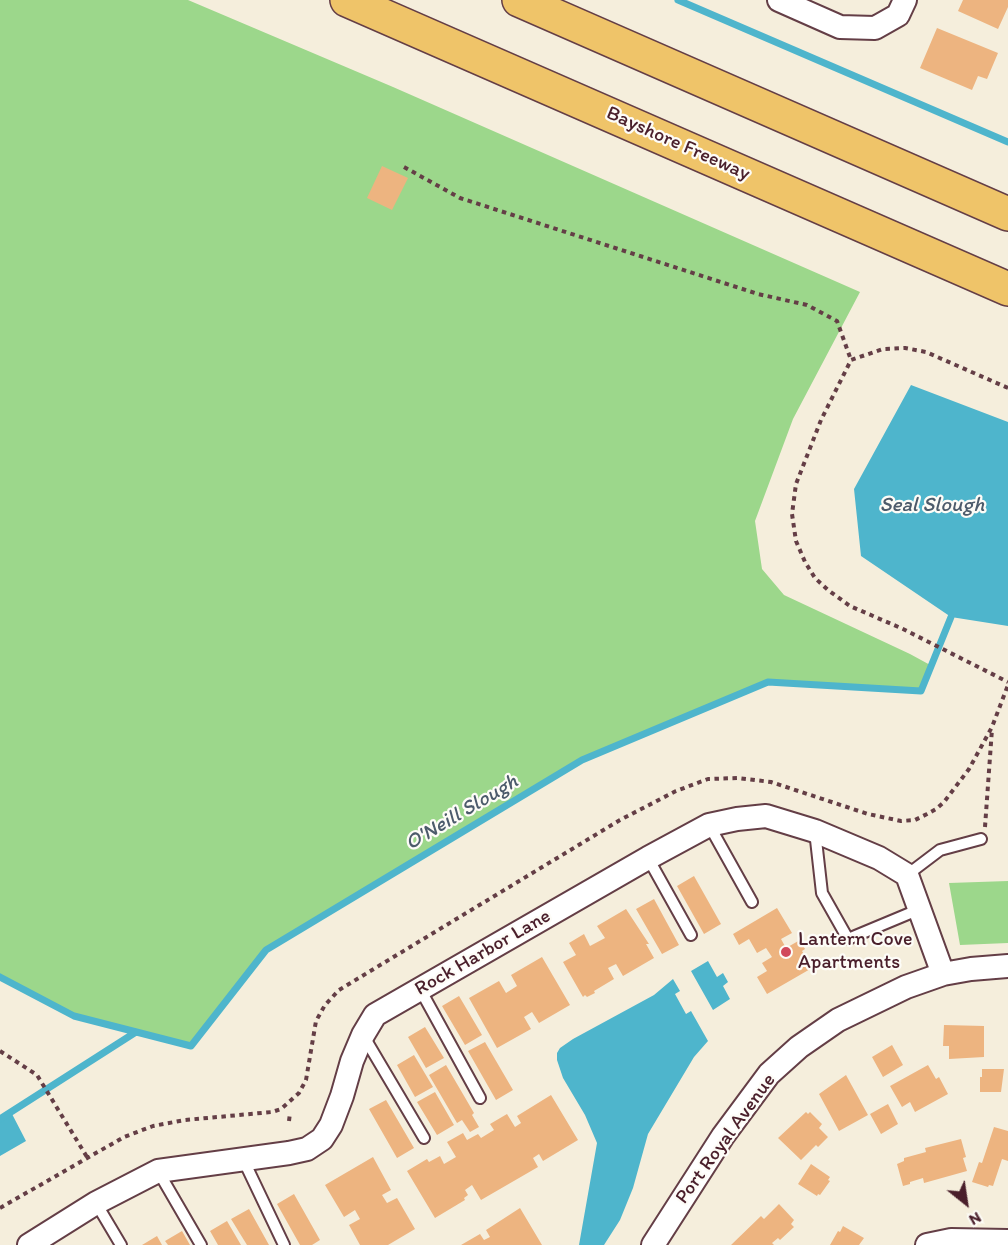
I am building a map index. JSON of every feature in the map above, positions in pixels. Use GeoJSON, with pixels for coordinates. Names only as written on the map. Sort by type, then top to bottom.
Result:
{"type":"FeatureCollection","features":[{"type":"Feature","properties":{"kind":"highway","name":"Bayshore Freeway"},"geometry":{"type":"LineString","coordinates":[[347,0],[1008,288]]}},
{"type":"Feature","properties":{"kind":"highway"},"geometry":{"type":"LineString","coordinates":[[519,0],[1008,214]]}},
{"type":"Feature","properties":{"kind":"street"},"geometry":{"type":"LineString","coordinates":[[779,0],[840,27],[875,28],[898,15],[905,0]]}},
{"type":"Feature","properties":{"kind":"street","name":"Rock Harbor Lane"},"geometry":{"type":"LineString","coordinates":[[29,1245],[96,1203],[158,1171],[307,1149],[322,1139],[332,1125],[352,1061],[363,1035],[375,1016],[708,825],[766,816],[815,831],[879,858],[907,875]]}},
{"type":"Feature","properties":{"kind":"street"},"geometry":{"type":"LineString","coordinates":[[907,875],[943,974]]}},
{"type":"Feature","properties":{"kind":"street","name":"Port Royal Avenue"},"geometry":{"type":"LineString","coordinates":[[652,1245],[723,1136],[770,1074],[799,1047],[838,1020],[906,987],[943,974],[1008,966]]}},
{"type":"Feature","properties":{"kind":"street"},"geometry":{"type":"LineString","coordinates":[[927,1245],[951,1240],[1008,1241]]}},
{"type":"Feature","properties":{"kind":"lane"},"geometry":{"type":"LineString","coordinates":[[708,825],[752,902]]}},
{"type":"Feature","properties":{"kind":"lane"},"geometry":{"type":"LineString","coordinates":[[815,831],[822,893],[849,939],[920,909]]}},
{"type":"Feature","properties":{"kind":"lane"},"geometry":{"type":"LineString","coordinates":[[907,875],[940,850],[981,839]]}},
{"type":"Feature","properties":{"kind":"lane"},"geometry":{"type":"LineString","coordinates":[[648,858],[691,935]]}},
{"type":"Feature","properties":{"kind":"lane"},"geometry":{"type":"LineString","coordinates":[[420,989],[480,1098]]}},
{"type":"Feature","properties":{"kind":"lane"},"geometry":{"type":"LineString","coordinates":[[363,1035],[424,1138]]}},
{"type":"Feature","properties":{"kind":"lane"},"geometry":{"type":"LineString","coordinates":[[243,1158],[284,1245]]}},
{"type":"Feature","properties":{"kind":"lane"},"geometry":{"type":"LineString","coordinates":[[158,1171],[201,1245]]}},
{"type":"Feature","properties":{"kind":"lane"},"geometry":{"type":"LineString","coordinates":[[96,1203],[122,1245]]}},
{"type":"Feature","properties":{"kind":"path"},"geometry":{"type":"LineString","coordinates":[[404,167],[460,198],[758,294],[807,306],[837,321],[850,360],[821,420],[796,484],[792,514],[796,541],[805,562],[815,578],[850,606],[950,652],[1008,682]]}},
{"type":"Feature","properties":{"kind":"path"},"geometry":{"type":"LineString","coordinates":[[850,360],[883,349],[905,348],[926,352],[1008,387]]}},
{"type":"Feature","properties":{"kind":"path"},"geometry":{"type":"LineString","coordinates":[[981,839],[985,829],[992,727]]}},
{"type":"Feature","properties":{"kind":"path"},"geometry":{"type":"LineString","coordinates":[[0,1051],[39,1078],[87,1157]]}},
{"type":"Feature","properties":{"kind":"path"},"geometry":{"type":"LineString","coordinates":[[289,1121],[290,1113]]}},
{"type":"Feature","properties":{"kind":"green space"},"geometry":{"type":"Polygon","coordinates":[[[0,0],[188,0],[393,87],[860,292],[793,419],[755,521],[762,569],[784,595],[932,666],[921,691],[768,682],[582,760],[266,950],[191,1046],[74,1016],[0,977],[0,0]]]}},
{"type":"Feature","properties":{"kind":"green space"},"geometry":{"type":"Polygon","coordinates":[[[1008,881],[1008,943],[960,945],[949,883],[1008,881]]]}},
{"type":"Feature","properties":{"kind":"water","name":"Seal Slough"},"geometry":{"type":"Polygon","coordinates":[[[911,385],[1008,422],[1008,626],[951,617],[861,556],[854,489],[911,385]]]}},
{"type":"Feature","properties":{"kind":"water"},"geometry":{"type":"Polygon","coordinates":[[[708,961],[717,977],[723,973],[728,982],[723,986],[730,999],[713,1010],[691,971],[708,961]]]}},
{"type":"Feature","properties":{"kind":"water"},"geometry":{"type":"Polygon","coordinates":[[[673,979],[680,991],[675,994],[686,1014],[691,1011],[708,1041],[694,1057],[648,1134],[633,1188],[620,1220],[604,1245],[579,1245],[597,1143],[585,1115],[563,1078],[557,1053],[573,1039],[654,995],[673,979]]]}},
{"type":"Feature","properties":{"kind":"water"},"geometry":{"type":"Polygon","coordinates":[[[11,1112],[26,1141],[0,1156],[0,1118],[11,1112]]]}},
{"type":"Feature","properties":{"kind":"building"},"geometry":{"type":"Polygon","coordinates":[[[963,0],[1008,0],[1008,7],[998,29],[958,11],[963,0]]]}},
{"type":"Feature","properties":{"kind":"building"},"geometry":{"type":"Polygon","coordinates":[[[937,28],[998,53],[987,79],[978,76],[972,90],[920,68],[937,28]]]}},
{"type":"Feature","properties":{"kind":"building"},"geometry":{"type":"Polygon","coordinates":[[[382,166],[408,178],[392,210],[367,198],[382,166]]]}},
{"type":"Feature","properties":{"kind":"building"},"geometry":{"type":"Polygon","coordinates":[[[694,876],[721,924],[704,934],[677,886],[694,876]]]}},
{"type":"Feature","properties":{"kind":"building"},"geometry":{"type":"Polygon","coordinates":[[[654,899],[679,945],[662,954],[636,909],[654,899]]]}},
{"type":"Feature","properties":{"kind":"building","name":"Lantern Cove Apartments"},"geometry":{"type":"Polygon","coordinates":[[[777,908],[792,933],[781,939],[786,948],[800,940],[805,949],[802,951],[812,968],[767,994],[757,977],[767,971],[762,963],[772,957],[766,948],[757,953],[749,939],[739,945],[733,934],[777,908]]]}},
{"type":"Feature","properties":{"kind":"building"},"geometry":{"type":"Polygon","coordinates":[[[626,909],[649,944],[646,944],[654,958],[623,976],[616,964],[608,968],[614,979],[594,991],[595,993],[583,997],[563,962],[576,955],[569,943],[584,934],[590,946],[605,938],[597,926],[626,909]]]}},
{"type":"Feature","properties":{"kind":"building"},"geometry":{"type":"Polygon","coordinates":[[[542,957],[570,1005],[539,1023],[532,1012],[524,1017],[531,1029],[497,1048],[469,998],[499,981],[506,993],[517,986],[511,975],[542,957]]]}},
{"type":"Feature","properties":{"kind":"building"},"geometry":{"type":"Polygon","coordinates":[[[459,996],[482,1035],[465,1045],[442,1006],[459,996]]]}},
{"type":"Feature","properties":{"kind":"building"},"geometry":{"type":"Polygon","coordinates":[[[944,1025],[984,1026],[984,1057],[949,1059],[949,1046],[943,1046],[944,1025]]]}},
{"type":"Feature","properties":{"kind":"building"},"geometry":{"type":"Polygon","coordinates":[[[425,1027],[444,1058],[426,1068],[408,1037],[425,1027]]]}},
{"type":"Feature","properties":{"kind":"building"},"geometry":{"type":"Polygon","coordinates":[[[485,1042],[513,1090],[496,1100],[468,1051],[485,1042]]]}},
{"type":"Feature","properties":{"kind":"building"},"geometry":{"type":"Polygon","coordinates":[[[892,1045],[903,1065],[883,1077],[872,1057],[892,1045]]]}},
{"type":"Feature","properties":{"kind":"building"},"geometry":{"type":"Polygon","coordinates":[[[414,1055],[433,1087],[415,1097],[397,1065],[414,1055]]]}},
{"type":"Feature","properties":{"kind":"building"},"geometry":{"type":"Polygon","coordinates":[[[446,1065],[474,1113],[472,1115],[479,1127],[470,1132],[462,1120],[457,1123],[429,1075],[446,1065]]]}},
{"type":"Feature","properties":{"kind":"building"},"geometry":{"type":"Polygon","coordinates":[[[928,1065],[936,1079],[939,1077],[948,1094],[915,1112],[910,1102],[902,1107],[890,1086],[928,1065]]]}},
{"type":"Feature","properties":{"kind":"building"},"geometry":{"type":"Polygon","coordinates":[[[982,1069],[1004,1069],[1001,1092],[980,1092],[982,1069]]]}},
{"type":"Feature","properties":{"kind":"building"},"geometry":{"type":"Polygon","coordinates":[[[846,1075],[868,1115],[839,1131],[819,1094],[846,1075]]]}},
{"type":"Feature","properties":{"kind":"building"},"geometry":{"type":"Polygon","coordinates":[[[435,1092],[454,1125],[437,1135],[417,1102],[435,1092]]]}},
{"type":"Feature","properties":{"kind":"building"},"geometry":{"type":"Polygon","coordinates":[[[551,1095],[578,1140],[543,1161],[539,1154],[533,1158],[538,1167],[481,1200],[472,1185],[465,1190],[468,1195],[464,1198],[465,1200],[435,1218],[407,1171],[427,1159],[429,1162],[440,1156],[444,1164],[456,1157],[447,1142],[463,1133],[467,1140],[478,1134],[481,1138],[494,1130],[490,1124],[507,1114],[515,1127],[521,1123],[517,1116],[551,1095]]]}},
{"type":"Feature","properties":{"kind":"building"},"geometry":{"type":"Polygon","coordinates":[[[386,1100],[414,1148],[397,1158],[369,1109],[386,1100]]]}},
{"type":"Feature","properties":{"kind":"building"},"geometry":{"type":"Polygon","coordinates":[[[888,1104],[898,1124],[881,1134],[870,1114],[888,1104]]]}},
{"type":"Feature","properties":{"kind":"building"},"geometry":{"type":"Polygon","coordinates":[[[806,1112],[808,1114],[810,1112],[822,1124],[819,1128],[828,1137],[801,1160],[778,1138],[806,1112]]]}},
{"type":"Feature","properties":{"kind":"building"},"geometry":{"type":"Polygon","coordinates":[[[994,1127],[1008,1131],[1008,1161],[1002,1159],[993,1186],[988,1187],[972,1182],[979,1162],[982,1163],[994,1127]]]}},
{"type":"Feature","properties":{"kind":"building"},"geometry":{"type":"Polygon","coordinates":[[[961,1139],[967,1171],[924,1183],[923,1178],[903,1186],[897,1164],[904,1161],[904,1158],[926,1152],[925,1148],[961,1139]]]}},
{"type":"Feature","properties":{"kind":"building"},"geometry":{"type":"Polygon","coordinates":[[[373,1157],[391,1190],[382,1195],[387,1203],[397,1198],[415,1229],[388,1245],[360,1245],[349,1225],[360,1219],[355,1210],[344,1217],[325,1185],[373,1157]]]}},
{"type":"Feature","properties":{"kind":"building"},"geometry":{"type":"Polygon","coordinates":[[[811,1164],[830,1177],[828,1180],[830,1181],[817,1196],[798,1184],[811,1164]]]}},
{"type":"Feature","properties":{"kind":"building"},"geometry":{"type":"Polygon","coordinates":[[[294,1194],[320,1240],[312,1245],[300,1245],[277,1204],[294,1194]]]}},
{"type":"Feature","properties":{"kind":"building"},"geometry":{"type":"Polygon","coordinates":[[[779,1204],[794,1220],[791,1224],[794,1227],[780,1240],[778,1238],[772,1243],[774,1245],[731,1245],[761,1216],[764,1219],[779,1204]]]}},
{"type":"Feature","properties":{"kind":"building"},"geometry":{"type":"Polygon","coordinates":[[[520,1208],[542,1245],[461,1245],[480,1234],[484,1240],[490,1237],[486,1230],[520,1208]]]}},
{"type":"Feature","properties":{"kind":"building"},"geometry":{"type":"Polygon","coordinates":[[[249,1209],[269,1245],[247,1245],[231,1219],[249,1209]]]}},
{"type":"Feature","properties":{"kind":"building"},"geometry":{"type":"Polygon","coordinates":[[[227,1221],[241,1245],[218,1245],[210,1231],[227,1221]]]}},
{"type":"Feature","properties":{"kind":"building"},"geometry":{"type":"Polygon","coordinates":[[[843,1226],[864,1238],[859,1245],[830,1245],[843,1226]]]}},
{"type":"Feature","properties":{"kind":"building"},"geometry":{"type":"Polygon","coordinates":[[[182,1231],[190,1245],[168,1245],[165,1241],[182,1231]]]}},
{"type":"Feature","properties":{"kind":"building"},"geometry":{"type":"Polygon","coordinates":[[[157,1236],[162,1245],[142,1245],[157,1236]]]}},
{"type":"Feature","properties":{"kind":"waterway"},"geometry":{"type":"LineString","coordinates":[[678,0],[1008,142]]}},
{"type":"Feature","properties":{"kind":"waterway","name":"O'Neill Slough"},"geometry":{"type":"LineString","coordinates":[[0,977],[74,1016],[191,1046],[266,950],[582,760],[768,682],[921,691],[951,617]]}},
{"type":"Feature","properties":{"kind":"waterway"},"geometry":{"type":"LineString","coordinates":[[0,1119],[136,1032]]}},
{"type":"Feature","properties":{"kind":"place","name":"Lantern Cove Apartments"},"geometry":{"type":"Point","coordinates":[786,952]}}]}
